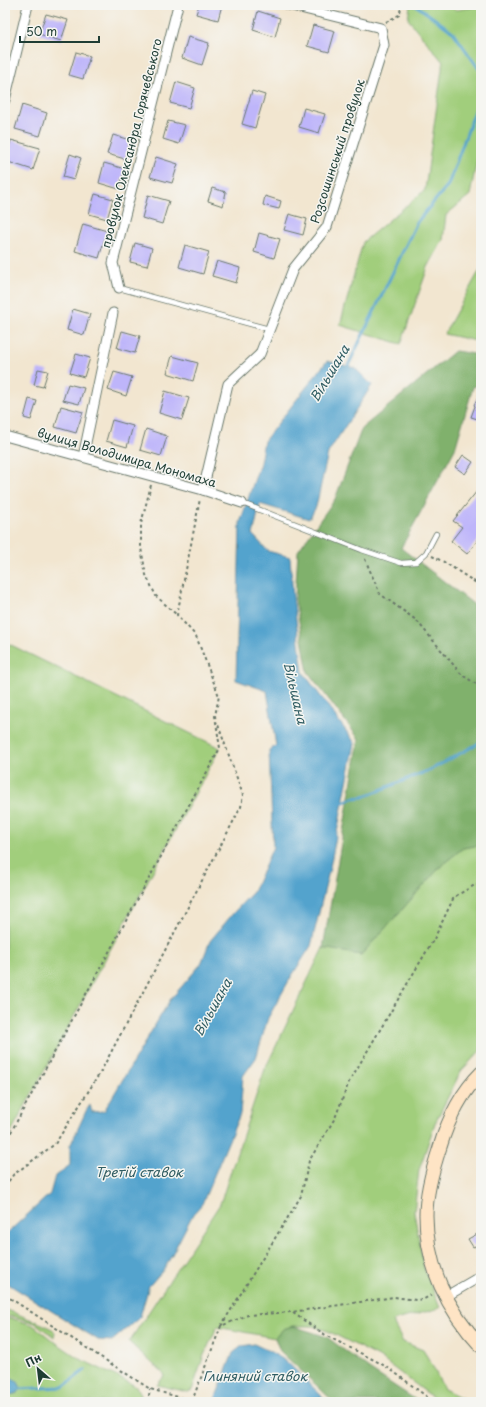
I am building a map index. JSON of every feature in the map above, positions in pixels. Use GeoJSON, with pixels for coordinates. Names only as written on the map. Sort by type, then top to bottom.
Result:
{"type":"FeatureCollection","features":[{"type":"Feature","properties":{"kind":"street"},"geometry":{"type":"LineString","coordinates":[[5,100],[28,5]]}},
{"type":"Feature","properties":{"kind":"street","name":"провулок Олександра Горячевського"},"geometry":{"type":"LineString","coordinates":[[119,288],[113,263],[178,5]]}},
{"type":"Feature","properties":{"kind":"street","name":"Розсошинський провулок"},"geometry":{"type":"LineString","coordinates":[[202,490],[228,384],[260,354],[293,269],[327,227],[384,45],[380,28],[288,5]]}},
{"type":"Feature","properties":{"kind":"street"},"geometry":{"type":"LineString","coordinates":[[83,457],[113,313]]}},
{"type":"Feature","properties":{"kind":"street","name":"вулиця Володимира Мономаха"},"geometry":{"type":"LineString","coordinates":[[5,436],[153,476],[242,503]]}},
{"type":"Feature","properties":{"kind":"street"},"geometry":{"type":"LineString","coordinates":[[481,1073],[472,1082],[447,1124],[431,1172],[426,1214],[427,1234],[432,1266],[442,1295],[468,1333],[481,1346]]}},
{"type":"Feature","properties":{"kind":"street"},"geometry":{"type":"LineString","coordinates":[[442,1295],[481,1276]]}},
{"type":"Feature","properties":{"kind":"lane"},"geometry":{"type":"LineString","coordinates":[[119,288],[270,329]]}},
{"type":"Feature","properties":{"kind":"lane"},"geometry":{"type":"LineString","coordinates":[[242,503],[362,550],[401,563],[416,562],[426,553],[436,534]]}},
{"type":"Feature","properties":{"kind":"path"},"geometry":{"type":"LineString","coordinates":[[388,20],[399,15],[402,5]]}},
{"type":"Feature","properties":{"kind":"path"},"geometry":{"type":"LineString","coordinates":[[5,1143],[220,748],[215,716],[219,696],[196,636],[156,596],[146,575],[142,548],[142,524],[153,476]]}},
{"type":"Feature","properties":{"kind":"path"},"geometry":{"type":"LineString","coordinates":[[177,616],[202,490]]}},
{"type":"Feature","properties":{"kind":"path"},"geometry":{"type":"LineString","coordinates":[[362,550],[380,594],[416,620],[462,675],[481,686]]}},
{"type":"Feature","properties":{"kind":"path"},"geometry":{"type":"LineString","coordinates":[[426,553],[444,562],[481,586]]}},
{"type":"Feature","properties":{"kind":"path"},"geometry":{"type":"LineString","coordinates":[[5,1186],[13,1175],[55,1144],[96,1079],[241,806],[242,795],[215,716]]}},
{"type":"Feature","properties":{"kind":"path"},"geometry":{"type":"LineString","coordinates":[[5,1295],[150,1388],[192,1401],[220,1326],[301,1196],[309,1161],[335,1118],[350,1082],[434,937],[454,897],[475,886],[481,885]]}},
{"type":"Feature","properties":{"kind":"path"},"geometry":{"type":"LineString","coordinates":[[220,1326],[248,1315],[292,1312],[394,1297],[416,1300],[442,1295]]}},
{"type":"Feature","properties":{"kind":"path"},"geometry":{"type":"LineString","coordinates":[[292,1312],[328,1336],[390,1369],[434,1402]]}},
{"type":"Feature","properties":{"kind":"path"},"geometry":{"type":"LineString","coordinates":[[148,1402],[150,1388]]}},
{"type":"Feature","properties":{"kind":"green space"},"geometry":{"type":"Polygon","coordinates":[[[410,5],[448,5],[456,10],[481,6],[481,149],[479,150],[470,195],[446,215],[443,240],[428,267],[401,344],[340,325],[363,242],[425,190],[443,62],[408,19],[410,5]]]}},
{"type":"Feature","properties":{"kind":"green space"},"geometry":{"type":"Polygon","coordinates":[[[481,268],[481,342],[444,334],[481,268]]]}},
{"type":"Feature","properties":{"kind":"green space"},"geometry":{"type":"Polygon","coordinates":[[[455,351],[481,355],[481,384],[473,387],[455,449],[401,548],[481,610],[481,845],[463,848],[443,864],[361,955],[323,948],[359,739],[308,672],[295,599],[298,551],[335,499],[362,428],[455,351]]]}},
{"type":"Feature","properties":{"kind":"green space"},"geometry":{"type":"Polygon","coordinates":[[[5,642],[220,748],[5,1143],[5,642]]]}},
{"type":"Feature","properties":{"kind":"green space"},"geometry":{"type":"Polygon","coordinates":[[[481,845],[481,1050],[461,1071],[435,1123],[419,1170],[414,1212],[424,1268],[440,1308],[392,1321],[403,1342],[423,1350],[444,1389],[470,1402],[439,1402],[379,1357],[330,1332],[313,1326],[293,1326],[283,1329],[275,1338],[217,1327],[204,1355],[192,1390],[188,1392],[157,1385],[165,1375],[129,1342],[220,1204],[265,1069],[323,948],[361,955],[443,864],[463,848],[481,845]]]}},
{"type":"Feature","properties":{"kind":"green space"},"geometry":{"type":"Polygon","coordinates":[[[5,1309],[47,1326],[55,1332],[54,1337],[35,1323],[11,1316],[5,1318],[5,1309]]]}},
{"type":"Feature","properties":{"kind":"green space"},"geometry":{"type":"Polygon","coordinates":[[[11,1318],[33,1325],[80,1359],[130,1383],[138,1389],[141,1396],[141,1402],[5,1402],[5,1396],[18,1393],[7,1375],[5,1376],[5,1320],[11,1318]]]}},
{"type":"Feature","properties":{"kind":"green space"},"geometry":{"type":"Polygon","coordinates":[[[293,1326],[327,1337],[369,1369],[419,1402],[334,1402],[280,1351],[275,1338],[283,1329],[293,1326]]]}},
{"type":"Feature","properties":{"kind":"water","name":"Третій ставок"},"geometry":{"type":"Polygon","coordinates":[[[327,361],[355,368],[372,385],[328,453],[316,507],[309,519],[260,504],[253,535],[268,551],[290,557],[293,597],[303,672],[355,743],[330,867],[311,946],[291,977],[268,1018],[256,1058],[243,1076],[240,1114],[202,1204],[193,1214],[165,1268],[149,1286],[140,1317],[112,1341],[98,1340],[5,1282],[5,1235],[50,1194],[55,1176],[70,1165],[70,1146],[86,1111],[90,1105],[92,1112],[104,1111],[170,1000],[201,964],[210,941],[253,892],[273,847],[269,750],[276,746],[267,691],[236,680],[240,523],[260,463],[264,441],[327,361]]]}},
{"type":"Feature","properties":{"kind":"water","name":"Глиняний ставок"},"geometry":{"type":"Polygon","coordinates":[[[254,1344],[286,1361],[328,1402],[214,1402],[233,1353],[242,1346],[254,1344]]]}},
{"type":"Feature","properties":{"kind":"water"},"geometry":{"type":"Polygon","coordinates":[[[6,1375],[18,1382],[21,1388],[18,1393],[5,1396],[6,1375]]]}},
{"type":"Feature","properties":{"kind":"building"},"geometry":{"type":"Polygon","coordinates":[[[199,5],[222,5],[218,20],[196,14],[199,5]]]}},
{"type":"Feature","properties":{"kind":"building"},"geometry":{"type":"Polygon","coordinates":[[[258,11],[280,18],[275,37],[253,30],[258,11]]]}},
{"type":"Feature","properties":{"kind":"building"},"geometry":{"type":"Polygon","coordinates":[[[46,14],[68,20],[61,41],[39,34],[46,14]]]}},
{"type":"Feature","properties":{"kind":"building"},"geometry":{"type":"Polygon","coordinates":[[[313,25],[335,31],[329,52],[307,46],[313,25]]]}},
{"type":"Feature","properties":{"kind":"building"},"geometry":{"type":"Polygon","coordinates":[[[188,37],[209,43],[202,65],[182,58],[188,37]]]}},
{"type":"Feature","properties":{"kind":"building"},"geometry":{"type":"Polygon","coordinates":[[[76,52],[90,56],[83,79],[69,75],[76,52]]]}},
{"type":"Feature","properties":{"kind":"building"},"geometry":{"type":"Polygon","coordinates":[[[176,82],[195,88],[189,108],[170,103],[176,82]]]}},
{"type":"Feature","properties":{"kind":"building"},"geometry":{"type":"Polygon","coordinates":[[[252,91],[265,95],[255,128],[242,124],[252,91]]]}},
{"type":"Feature","properties":{"kind":"building"},"geometry":{"type":"Polygon","coordinates":[[[22,105],[47,113],[40,136],[15,129],[22,105]]]}},
{"type":"Feature","properties":{"kind":"building"},"geometry":{"type":"Polygon","coordinates":[[[304,108],[325,114],[319,133],[299,127],[304,108]]]}},
{"type":"Feature","properties":{"kind":"building"},"geometry":{"type":"Polygon","coordinates":[[[168,121],[185,125],[179,144],[163,139],[168,121]]]}},
{"type":"Feature","properties":{"kind":"building"},"geometry":{"type":"Polygon","coordinates":[[[113,135],[130,140],[125,159],[107,154],[113,135]]]}},
{"type":"Feature","properties":{"kind":"building"},"geometry":{"type":"Polygon","coordinates":[[[11,140],[40,148],[33,170],[5,161],[11,140]]]}},
{"type":"Feature","properties":{"kind":"building"},"geometry":{"type":"Polygon","coordinates":[[[70,154],[81,158],[74,180],[63,177],[70,154]]]}},
{"type":"Feature","properties":{"kind":"building"},"geometry":{"type":"Polygon","coordinates":[[[156,157],[178,164],[172,183],[150,177],[156,157]]]}},
{"type":"Feature","properties":{"kind":"building"},"geometry":{"type":"Polygon","coordinates":[[[104,163],[125,169],[119,189],[99,183],[104,163]]]}},
{"type":"Feature","properties":{"kind":"building"},"geometry":{"type":"Polygon","coordinates":[[[212,188],[226,192],[223,206],[208,201],[212,188]]]}},
{"type":"Feature","properties":{"kind":"building"},"geometry":{"type":"Polygon","coordinates":[[[95,194],[113,199],[107,219],[89,214],[95,194]]]}},
{"type":"Feature","properties":{"kind":"building"},"geometry":{"type":"Polygon","coordinates":[[[148,195],[169,201],[162,224],[142,218],[148,195]]]}},
{"type":"Feature","properties":{"kind":"building"},"geometry":{"type":"Polygon","coordinates":[[[265,196],[281,201],[279,209],[263,205],[265,196]]]}},
{"type":"Feature","properties":{"kind":"building"},"geometry":{"type":"Polygon","coordinates":[[[289,214],[307,219],[303,235],[284,230],[289,214]]]}},
{"type":"Feature","properties":{"kind":"building"},"geometry":{"type":"Polygon","coordinates":[[[83,224],[107,231],[99,258],[75,251],[83,224]]]}},
{"type":"Feature","properties":{"kind":"building"},"geometry":{"type":"Polygon","coordinates":[[[259,233],[280,239],[274,258],[254,252],[259,233]]]}},
{"type":"Feature","properties":{"kind":"building"},"geometry":{"type":"Polygon","coordinates":[[[135,243],[152,248],[147,266],[130,262],[135,243]]]}},
{"type":"Feature","properties":{"kind":"building"},"geometry":{"type":"Polygon","coordinates":[[[185,245],[209,252],[203,274],[179,267],[185,245]]]}},
{"type":"Feature","properties":{"kind":"building"},"geometry":{"type":"Polygon","coordinates":[[[217,261],[240,268],[236,283],[212,276],[217,261]]]}},
{"type":"Feature","properties":{"kind":"building"},"geometry":{"type":"Polygon","coordinates":[[[73,309],[90,314],[84,335],[67,330],[73,309]]]}},
{"type":"Feature","properties":{"kind":"building"},"geometry":{"type":"Polygon","coordinates":[[[122,331],[140,336],[135,353],[117,348],[122,331]]]}},
{"type":"Feature","properties":{"kind":"building"},"geometry":{"type":"Polygon","coordinates":[[[76,354],[90,358],[84,377],[70,373],[76,354]]]}},
{"type":"Feature","properties":{"kind":"building"},"geometry":{"type":"Polygon","coordinates":[[[172,356],[198,363],[193,381],[167,373],[172,356]]]}},
{"type":"Feature","properties":{"kind":"building"},"geometry":{"type":"Polygon","coordinates":[[[38,369],[48,371],[43,387],[34,385],[38,369]]]}},
{"type":"Feature","properties":{"kind":"building"},"geometry":{"type":"Polygon","coordinates":[[[114,372],[132,377],[126,396],[108,390],[114,372]]]}},
{"type":"Feature","properties":{"kind":"building"},"geometry":{"type":"Polygon","coordinates":[[[68,384],[84,388],[79,404],[63,400],[68,384]]]}},
{"type":"Feature","properties":{"kind":"building"},"geometry":{"type":"Polygon","coordinates":[[[481,390],[481,420],[471,417],[475,406],[474,405],[481,390]]]}},
{"type":"Feature","properties":{"kind":"building"},"geometry":{"type":"Polygon","coordinates":[[[165,391],[189,398],[182,420],[159,413],[165,391]]]}},
{"type":"Feature","properties":{"kind":"building"},"geometry":{"type":"Polygon","coordinates":[[[29,399],[37,401],[31,420],[24,418],[29,399]]]}},
{"type":"Feature","properties":{"kind":"building"},"geometry":{"type":"Polygon","coordinates":[[[61,406],[83,412],[76,433],[55,427],[61,406]]]}},
{"type":"Feature","properties":{"kind":"building"},"geometry":{"type":"Polygon","coordinates":[[[112,420],[133,426],[127,447],[106,441],[112,420]]]}},
{"type":"Feature","properties":{"kind":"building"},"geometry":{"type":"Polygon","coordinates":[[[146,429],[167,436],[161,456],[140,450],[146,429]]]}},
{"type":"Feature","properties":{"kind":"building"},"geometry":{"type":"Polygon","coordinates":[[[463,455],[473,462],[465,474],[455,467],[463,455]]]}},
{"type":"Feature","properties":{"kind":"building"},"geometry":{"type":"Polygon","coordinates":[[[481,486],[481,536],[467,554],[451,541],[462,527],[453,521],[481,486]]]}},
{"type":"Feature","properties":{"kind":"building"},"geometry":{"type":"Polygon","coordinates":[[[481,1232],[481,1255],[468,1239],[481,1232]]]}},
{"type":"Feature","properties":{"kind":"waterway"},"geometry":{"type":"LineString","coordinates":[[414,5],[453,32],[481,72]]}},
{"type":"Feature","properties":{"kind":"waterway","name":"Вільшана"},"geometry":{"type":"LineString","coordinates":[[346,370],[417,222],[448,185],[479,100],[481,71]]}},
{"type":"Feature","properties":{"kind":"waterway"},"geometry":{"type":"LineString","coordinates":[[343,802],[353,798],[363,797],[432,769],[481,742]]}},
{"type":"Feature","properties":{"kind":"waterway","name":"Вільшана"},"geometry":{"type":"LineString","coordinates":[[17,1389],[63,1387],[85,1370]]}}]}
